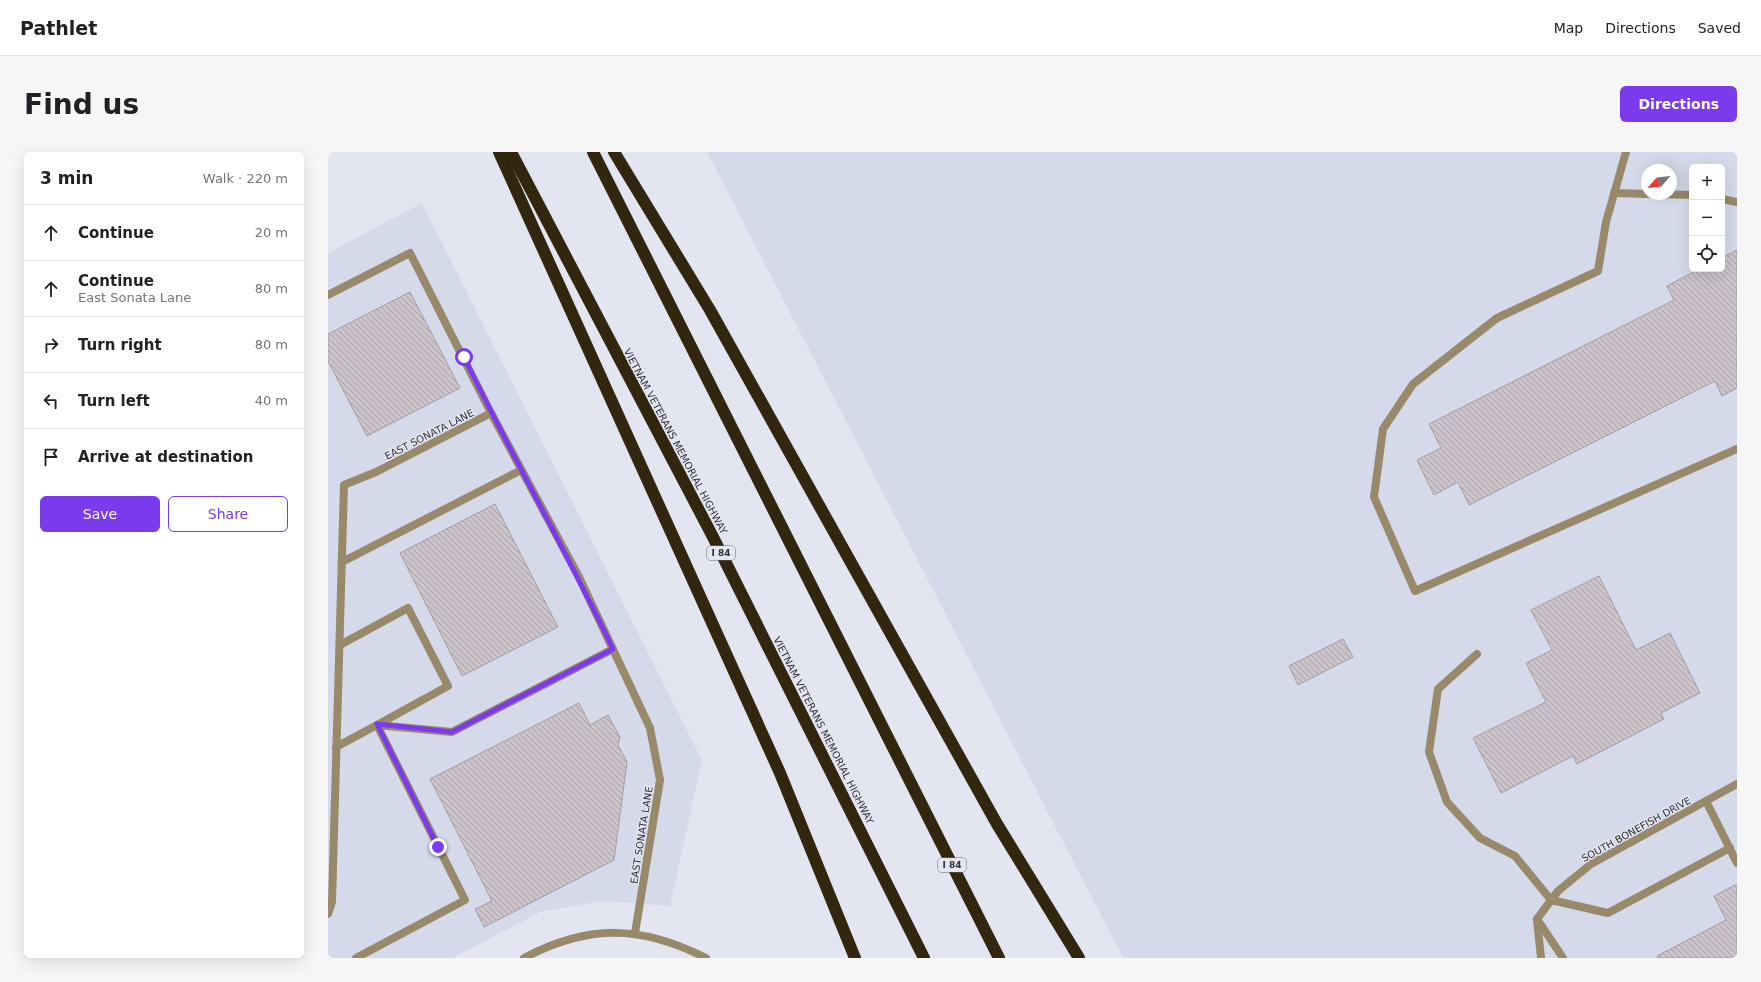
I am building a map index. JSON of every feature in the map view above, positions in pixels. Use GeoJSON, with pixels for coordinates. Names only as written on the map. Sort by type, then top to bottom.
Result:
{"type":"FeatureCollection","features":[{"type":"Feature","properties":{"kind":"highway"},"geometry":{"type":"LineString","coordinates":[[499,152],[780,773],[855,958]]}},
{"type":"Feature","properties":{"kind":"highway","name":"VIETNAM VETERANS MEMORIAL HIGHWAY"},"geometry":{"type":"LineString","coordinates":[[511,152],[713,537],[924,958]]}},
{"type":"Feature","properties":{"kind":"highway","name":"I 84"},"geometry":{"type":"LineString","coordinates":[[593,152],[999,958]]}},
{"type":"Feature","properties":{"kind":"highway"},"geometry":{"type":"LineString","coordinates":[[614,152],[710,310],[997,824],[1079,958]]}},
{"type":"Feature","properties":{"kind":"street"},"geometry":{"type":"LineString","coordinates":[[1626,152],[1606,222],[1598,271],[1497,318],[1413,384],[1383,430],[1374,498],[1415,591],[1737,449]]}},
{"type":"Feature","properties":{"kind":"street"},"geometry":{"type":"LineString","coordinates":[[1614,193],[1641,194]]}},
{"type":"Feature","properties":{"kind":"street"},"geometry":{"type":"LineString","coordinates":[[1677,195],[1689,195]]}},
{"type":"Feature","properties":{"kind":"street"},"geometry":{"type":"LineString","coordinates":[[1725,200],[1737,202]]}},
{"type":"Feature","properties":{"kind":"street"},"geometry":{"type":"LineString","coordinates":[[328,295],[410,253],[491,413]]}},
{"type":"Feature","properties":{"kind":"street","name":"EAST SONATA LANE"},"geometry":{"type":"LineString","coordinates":[[328,914],[332,902],[344,485],[376,472],[491,413],[578,577],[650,728],[660,780],[635,933]]}},
{"type":"Feature","properties":{"kind":"street"},"geometry":{"type":"LineString","coordinates":[[342,562],[521,470]]}},
{"type":"Feature","properties":{"kind":"street"},"geometry":{"type":"LineString","coordinates":[[336,747],[448,686],[408,608],[340,645]]}},
{"type":"Feature","properties":{"kind":"street"},"geometry":{"type":"LineString","coordinates":[[377,724],[452,732],[613,649]]}},
{"type":"Feature","properties":{"kind":"street"},"geometry":{"type":"LineString","coordinates":[[1477,654],[1438,689],[1429,752],[1448,802],[1480,838],[1515,856],[1551,900],[1608,913],[1730,848]]}},
{"type":"Feature","properties":{"kind":"street"},"geometry":{"type":"LineString","coordinates":[[356,958],[465,900],[377,724]]}},
{"type":"Feature","properties":{"kind":"street","name":"SOUTH BONEFISH DRIVE"},"geometry":{"type":"LineString","coordinates":[[1537,919],[1558,891],[1591,864],[1737,784]]}},
{"type":"Feature","properties":{"kind":"street"},"geometry":{"type":"LineString","coordinates":[[1706,801],[1737,863]]}},
{"type":"Feature","properties":{"kind":"street"},"geometry":{"type":"LineString","coordinates":[[1537,919],[1541,958]]}},
{"type":"Feature","properties":{"kind":"street"},"geometry":{"type":"LineString","coordinates":[[1537,919],[1563,958]]}},
{"type":"Feature","properties":{"kind":"street"},"geometry":{"type":"LineString","coordinates":[[524,958],[542,949],[576,937],[610,933],[635,933],[663,939],[685,947],[706,958]]}},
{"type":"Feature","properties":{"kind":"shaded area"},"geometry":{"type":"Polygon","coordinates":[[[707,152],[1737,152],[1737,958],[1123,958],[707,152]]]}},
{"type":"Feature","properties":{"kind":"shaded area"},"geometry":{"type":"Polygon","coordinates":[[[422,203],[702,760],[670,906],[601,901],[540,912],[453,958],[328,958],[328,253],[422,203]]]}},
{"type":"Feature","properties":{"kind":"building"},"geometry":{"type":"Polygon","coordinates":[[[1737,250],[1737,388],[1722,396],[1715,381],[1469,505],[1458,482],[1434,495],[1417,460],[1441,448],[1429,424],[1674,300],[1667,286],[1693,272],[1725,272],[1725,256],[1737,250]]]}},
{"type":"Feature","properties":{"kind":"building"},"geometry":{"type":"Polygon","coordinates":[[[410,292],[460,388],[367,436],[328,361],[328,334],[410,292]]]}},
{"type":"Feature","properties":{"kind":"building"},"geometry":{"type":"Polygon","coordinates":[[[495,504],[558,627],[462,676],[400,553],[495,504]]]}},
{"type":"Feature","properties":{"kind":"building"},"geometry":{"type":"Polygon","coordinates":[[[1599,576],[1636,650],[1670,633],[1700,693],[1661,713],[1664,719],[1577,764],[1573,756],[1501,793],[1473,738],[1546,702],[1526,663],[1552,650],[1531,610],[1599,576]]]}},
{"type":"Feature","properties":{"kind":"building"},"geometry":{"type":"Polygon","coordinates":[[[1343,639],[1353,657],[1298,685],[1289,666],[1343,639]]]}},
{"type":"Feature","properties":{"kind":"building"},"geometry":{"type":"Polygon","coordinates":[[[579,703],[590,725],[608,715],[620,737],[618,745],[627,762],[614,860],[484,927],[475,909],[492,901],[430,779],[579,703]]]}},
{"type":"Feature","properties":{"kind":"building"},"geometry":{"type":"Polygon","coordinates":[[[1737,884],[1737,958],[1658,958],[1657,956],[1726,920],[1714,896],[1737,884]]]}},
{"type":"Feature","properties":{"kind":"route"},"geometry":{"type":"LineString","coordinates":[[438,847],[377,724],[452,732],[613,649],[578,577],[491,413],[464,357]]}}]}
